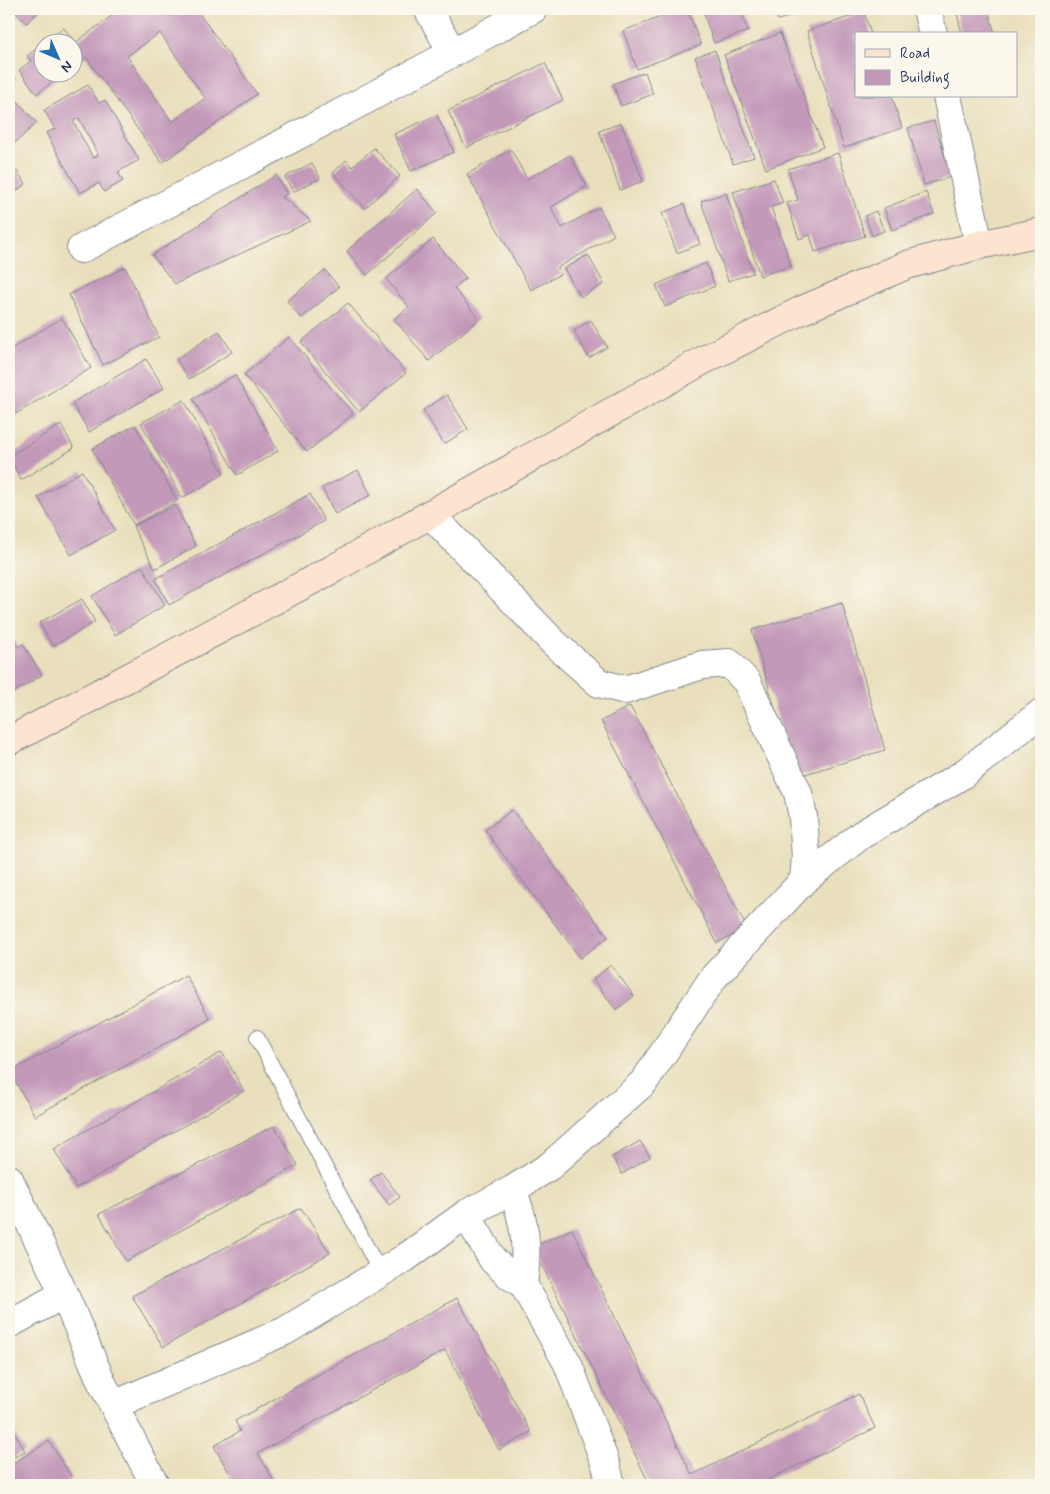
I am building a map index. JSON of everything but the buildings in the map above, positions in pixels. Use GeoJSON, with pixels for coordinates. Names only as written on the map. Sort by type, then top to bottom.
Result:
{"type":"FeatureCollection","features":[{"type":"Feature","properties":{"kind":"main road"},"geometry":{"type":"LineString","coordinates":[[9,740],[333,569],[700,362],[800,311],[907,265],[979,245],[1041,232]]}},
{"type":"Feature","properties":{"kind":"street"},"geometry":{"type":"LineString","coordinates":[[428,9],[452,52]]}},
{"type":"Feature","properties":{"kind":"street"},"geometry":{"type":"LineString","coordinates":[[81,249],[532,9]]}},
{"type":"Feature","properties":{"kind":"street"},"geometry":{"type":"LineString","coordinates":[[927,9],[933,32]]}},
{"type":"Feature","properties":{"kind":"street"},"geometry":{"type":"LineString","coordinates":[[946,98],[979,245]]}},
{"type":"Feature","properties":{"kind":"street"},"geometry":{"type":"LineString","coordinates":[[430,514],[554,642],[599,683],[625,690],[702,665],[729,663],[747,682],[798,793],[803,818],[806,857],[804,880]]}},
{"type":"Feature","properties":{"kind":"street"},"geometry":{"type":"LineString","coordinates":[[114,1405],[285,1331],[380,1272],[466,1214],[512,1190],[550,1166],[644,1082],[713,978],[804,880],[861,834],[962,776],[1041,713]]}},
{"type":"Feature","properties":{"kind":"street"},"geometry":{"type":"LineString","coordinates":[[9,1179],[64,1294],[102,1383],[155,1485]]}},
{"type":"Feature","properties":{"kind":"street"},"geometry":{"type":"LineString","coordinates":[[512,1190],[520,1209],[525,1234],[523,1284]]}},
{"type":"Feature","properties":{"kind":"street"},"geometry":{"type":"LineString","coordinates":[[466,1214],[493,1260],[508,1274],[523,1284],[568,1364],[606,1465],[611,1485]]}},
{"type":"Feature","properties":{"kind":"street"},"geometry":{"type":"LineString","coordinates":[[9,1324],[64,1294]]}},
{"type":"Feature","properties":{"kind":"lane"},"geometry":{"type":"LineString","coordinates":[[257,1038],[380,1272]]}}]}
